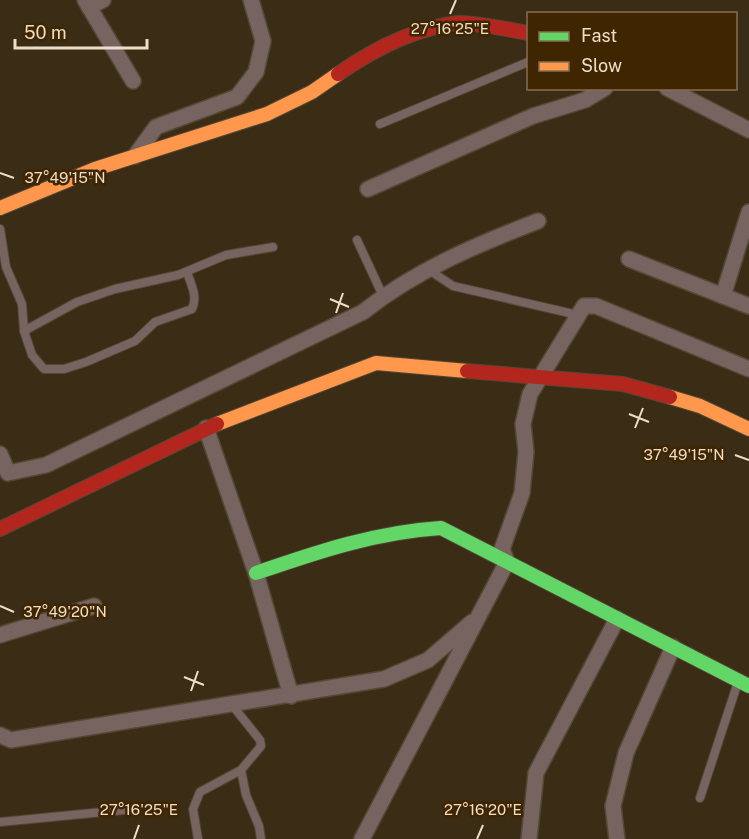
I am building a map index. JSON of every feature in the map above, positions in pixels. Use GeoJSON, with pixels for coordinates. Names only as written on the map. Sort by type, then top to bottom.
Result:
{"type":"FeatureCollection","features":[{"type":"Feature","properties":{"kind":"street"},"geometry":{"type":"LineString","coordinates":[[135,156],[156,128],[237,97],[256,72],[262,41],[251,0]]}},
{"type":"Feature","properties":{"kind":"street"},"geometry":{"type":"LineString","coordinates":[[93,2],[133,81]]}},
{"type":"Feature","properties":{"kind":"street"},"geometry":{"type":"LineString","coordinates":[[0,208],[95,170],[267,114],[312,92],[368,53],[413,34],[460,23],[527,33]]}},
{"type":"Feature","properties":{"kind":"street"},"geometry":{"type":"LineString","coordinates":[[368,189],[532,116],[585,100],[602,90]]}},
{"type":"Feature","properties":{"kind":"street"},"geometry":{"type":"LineString","coordinates":[[671,90],[749,130]]}},
{"type":"Feature","properties":{"kind":"street"},"geometry":{"type":"LineString","coordinates":[[723,296],[743,254],[749,212]]}},
{"type":"Feature","properties":{"kind":"street"},"geometry":{"type":"LineString","coordinates":[[0,454],[8,473],[46,465],[363,312],[383,296],[427,269],[480,243],[538,221]]}},
{"type":"Feature","properties":{"kind":"street"},"geometry":{"type":"LineString","coordinates":[[629,259],[749,306]]}},
{"type":"Feature","properties":{"kind":"street"},"geometry":{"type":"LineString","coordinates":[[362,839],[507,562],[502,549],[522,492],[526,452],[523,424],[530,394],[584,306],[596,306],[749,369]]}},
{"type":"Feature","properties":{"kind":"street"},"geometry":{"type":"LineString","coordinates":[[0,529],[206,428],[376,363],[623,384],[700,406],[749,429]]}},
{"type":"Feature","properties":{"kind":"street"},"geometry":{"type":"LineString","coordinates":[[206,428],[256,573],[291,696]]}},
{"type":"Feature","properties":{"kind":"street"},"geometry":{"type":"LineString","coordinates":[[256,573],[336,546],[407,530],[441,528],[744,683]]}},
{"type":"Feature","properties":{"kind":"street"},"geometry":{"type":"LineString","coordinates":[[0,635],[94,606]]}},
{"type":"Feature","properties":{"kind":"street"},"geometry":{"type":"LineString","coordinates":[[0,735],[11,740],[384,679],[428,660],[479,616]]}},
{"type":"Feature","properties":{"kind":"street"},"geometry":{"type":"LineString","coordinates":[[529,839],[536,773],[617,619]]}},
{"type":"Feature","properties":{"kind":"street"},"geometry":{"type":"LineString","coordinates":[[617,839],[613,806],[626,753],[674,647]]}},
{"type":"Feature","properties":{"kind":"lane"},"geometry":{"type":"LineString","coordinates":[[380,124],[527,62]]}},
{"type":"Feature","properties":{"kind":"lane"},"geometry":{"type":"LineString","coordinates":[[0,229],[6,267],[22,303],[24,331],[32,355],[44,369],[64,369],[86,362],[135,341],[155,322],[192,309],[195,304],[194,293],[187,272]]}},
{"type":"Feature","properties":{"kind":"lane"},"geometry":{"type":"LineString","coordinates":[[357,240],[383,296]]}},
{"type":"Feature","properties":{"kind":"lane"},"geometry":{"type":"LineString","coordinates":[[24,331],[77,302],[115,289],[187,272],[226,255],[273,247]]}},
{"type":"Feature","properties":{"kind":"lane"},"geometry":{"type":"LineString","coordinates":[[427,269],[453,286],[578,315]]}},
{"type":"Feature","properties":{"kind":"lane"},"geometry":{"type":"LineString","coordinates":[[700,798],[744,683]]}},
{"type":"Feature","properties":{"kind":"lane"},"geometry":{"type":"LineString","coordinates":[[198,839],[193,809],[200,792],[241,770],[261,746],[260,740],[232,705]]}},
{"type":"Feature","properties":{"kind":"lane"},"geometry":{"type":"LineString","coordinates":[[241,770],[246,795],[259,826],[261,839]]}},
{"type":"Feature","properties":{"kind":"lane"},"geometry":{"type":"LineString","coordinates":[[0,822],[134,809]]}},
{"type":"Feature","properties":{"kind":"traffic: fast"},"geometry":{"type":"LineString","coordinates":[[256,573],[370,538],[441,528],[749,686]]}},
{"type":"Feature","properties":{"kind":"traffic: slow"},"geometry":{"type":"LineString","coordinates":[[0,208],[95,169],[267,114],[312,92],[338,74]]}},
{"type":"Feature","properties":{"kind":"traffic: slow"},"geometry":{"type":"LineString","coordinates":[[217,424],[376,363],[467,371]]}},
{"type":"Feature","properties":{"kind":"traffic: slow"},"geometry":{"type":"LineString","coordinates":[[670,397],[700,406],[749,429]]}},
{"type":"Feature","properties":{"kind":"traffic: jam"},"geometry":{"type":"LineString","coordinates":[[338,74],[395,41],[442,26],[458,23],[473,24],[527,33]]}},
{"type":"Feature","properties":{"kind":"traffic: jam"},"geometry":{"type":"LineString","coordinates":[[467,371],[623,384],[670,397]]}},
{"type":"Feature","properties":{"kind":"traffic: jam"},"geometry":{"type":"LineString","coordinates":[[0,529],[217,424]]}}]}
